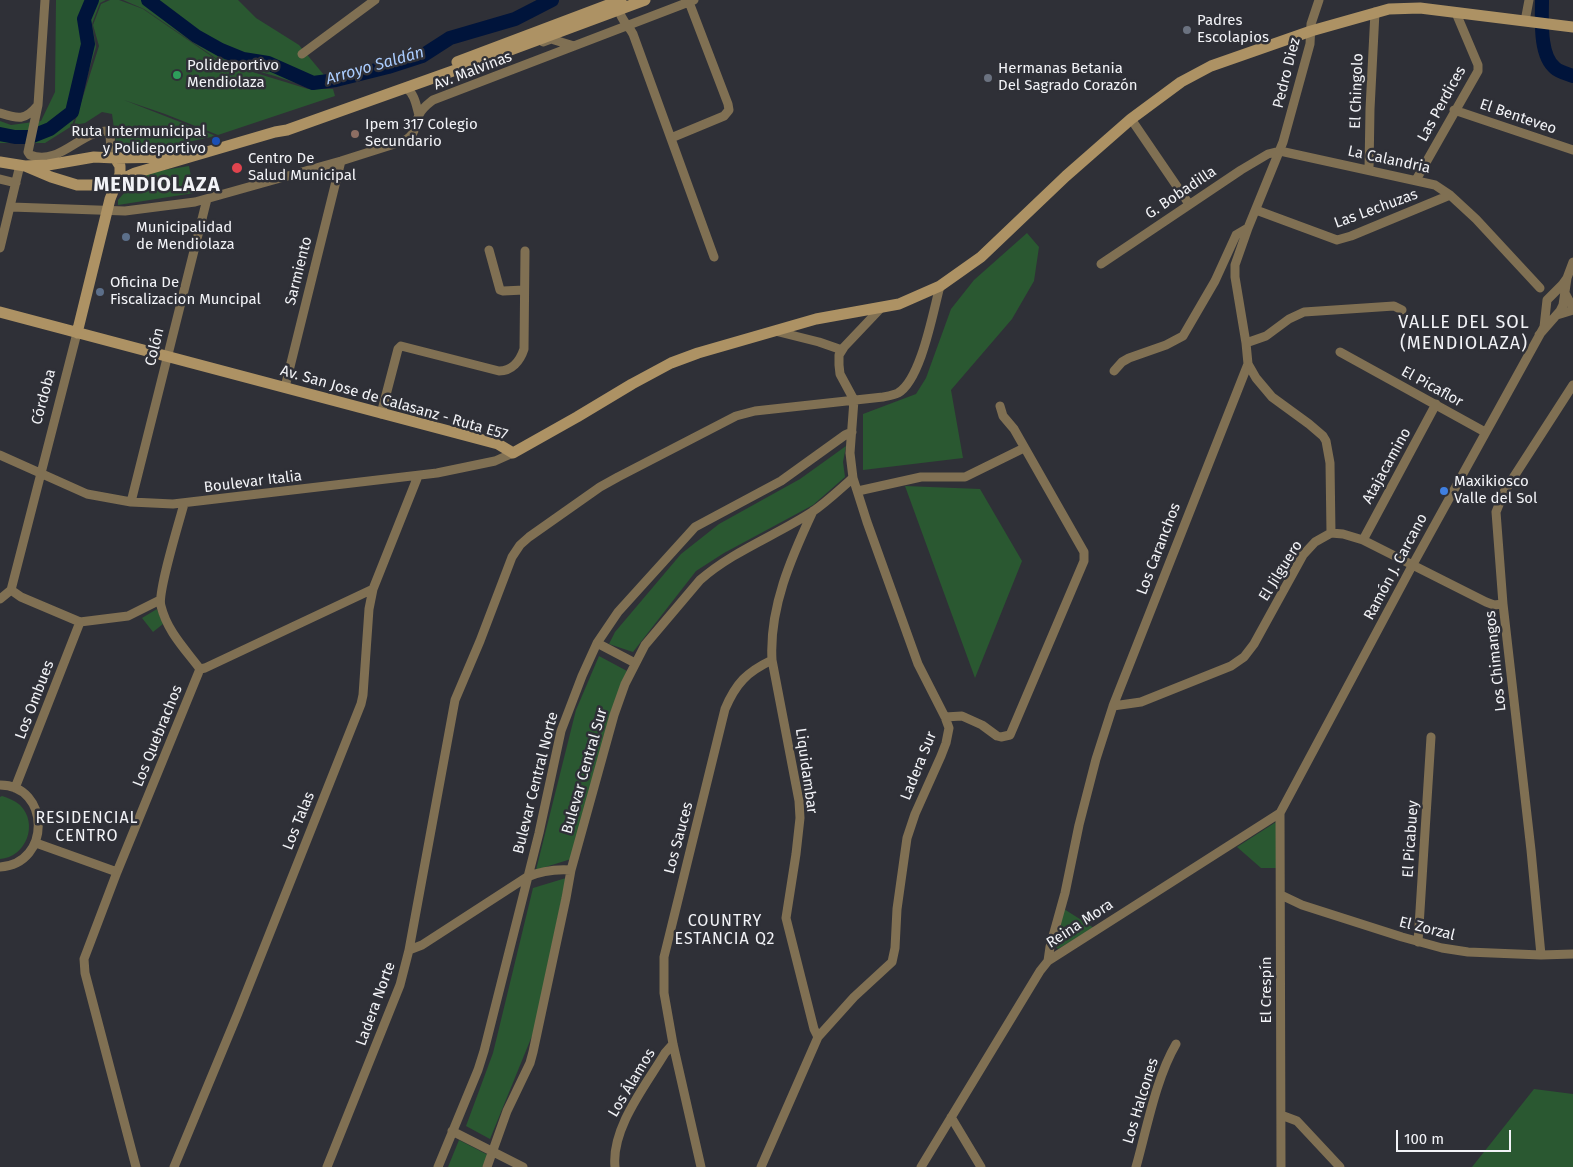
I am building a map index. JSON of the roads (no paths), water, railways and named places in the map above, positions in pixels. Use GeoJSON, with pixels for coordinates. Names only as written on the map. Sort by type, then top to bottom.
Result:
{"type":"FeatureCollection","features":[{"type":"Feature","properties":{"kind":"street"},"geometry":{"type":"LineString","coordinates":[[45,0],[38,105],[35,127],[28,152],[30,155],[37,157],[62,152],[93,133],[103,130],[110,131],[113,158]]}},
{"type":"Feature","properties":{"kind":"street"},"geometry":{"type":"LineString","coordinates":[[302,54],[375,0]]}},
{"type":"Feature","properties":{"kind":"street"},"geometry":{"type":"LineString","coordinates":[[275,132],[286,126],[617,3],[645,0]]}},
{"type":"Feature","properties":{"kind":"street","name":"Pedro Diez"},"geometry":{"type":"LineString","coordinates":[[1280,151],[1310,44],[1312,24],[1319,0]]}},
{"type":"Feature","properties":{"kind":"street"},"geometry":{"type":"LineString","coordinates":[[1529,0],[1530,22]]}},
{"type":"Feature","properties":{"kind":"street"},"geometry":{"type":"LineString","coordinates":[[671,138],[724,116],[729,110],[691,1]]}},
{"type":"Feature","properties":{"kind":"street","name":"Av. Malvinas"},"geometry":{"type":"LineString","coordinates":[[11,206],[108,212],[125,211],[207,199],[340,161],[404,141],[415,132],[419,115],[433,100],[691,1]]}},
{"type":"Feature","properties":{"kind":"street"},"geometry":{"type":"LineString","coordinates":[[617,3],[620,16],[629,26],[714,257]]}},
{"type":"Feature","properties":{"kind":"street"},"geometry":{"type":"LineString","coordinates":[[74,160],[69,168],[72,182],[80,186],[109,185],[135,173],[287,130],[406,88],[521,46],[617,3]]}},
{"type":"Feature","properties":{"kind":"street","name":"Av. San Jose de Calasanz - Ruta E57"},"geometry":{"type":"LineString","coordinates":[[0,312],[498,444],[513,453],[577,418],[662,367],[698,353],[827,316],[900,304],[940,286],[982,256],[1066,176],[1131,118],[1181,82],[1210,66],[1311,31],[1382,10],[1412,8],[1456,12],[1573,28]]}},
{"type":"Feature","properties":{"kind":"street","name":"El Chingolo"},"geometry":{"type":"LineString","coordinates":[[1369,170],[1374,12]]}},
{"type":"Feature","properties":{"kind":"street","name":"Las Perdices"},"geometry":{"type":"LineString","coordinates":[[1416,180],[1454,110],[1476,75],[1478,65],[1456,12]]}},
{"type":"Feature","properties":{"kind":"street"},"geometry":{"type":"LineString","coordinates":[[478,62],[494,59],[551,40],[574,46]]}},
{"type":"Feature","properties":{"kind":"street"},"geometry":{"type":"LineString","coordinates":[[406,88],[411,91],[414,97],[419,115]]}},
{"type":"Feature","properties":{"kind":"street"},"geometry":{"type":"LineString","coordinates":[[0,113],[15,118],[24,118],[31,114],[38,105]]}},
{"type":"Feature","properties":{"kind":"street","name":"El Benteveo"},"geometry":{"type":"LineString","coordinates":[[1454,110],[1573,150]]}},
{"type":"Feature","properties":{"kind":"street"},"geometry":{"type":"LineString","coordinates":[[1131,118],[1189,204]]}},
{"type":"Feature","properties":{"kind":"street","name":"La Calandria"},"geometry":{"type":"LineString","coordinates":[[1280,151],[1435,185],[1450,195],[1476,219],[1540,288],[1546,309]]}},
{"type":"Feature","properties":{"kind":"street","name":"G. Bobadilla"},"geometry":{"type":"LineString","coordinates":[[1101,264],[1189,204],[1268,154],[1280,151]]}},
{"type":"Feature","properties":{"kind":"street","name":"Los Caranchos"},"geometry":{"type":"LineString","coordinates":[[1048,962],[1081,816],[1096,758],[1113,706],[1248,364],[1234,271],[1248,228],[1280,151]]}},
{"type":"Feature","properties":{"kind":"street"},"geometry":{"type":"LineString","coordinates":[[23,166],[48,165],[84,157],[192,156]]}},
{"type":"Feature","properties":{"kind":"street","name":"Córdoba"},"geometry":{"type":"LineString","coordinates":[[11,590],[120,170],[113,158]]}},
{"type":"Feature","properties":{"kind":"street","name":"Sarmiento"},"geometry":{"type":"LineString","coordinates":[[285,387],[340,161]]}},
{"type":"Feature","properties":{"kind":"street"},"geometry":{"type":"LineString","coordinates":[[0,162],[23,166],[100,194],[106,203],[108,212]]}},
{"type":"Feature","properties":{"kind":"street"},"geometry":{"type":"LineString","coordinates":[[0,248],[16,183],[23,166]]}},
{"type":"Feature","properties":{"kind":"street"},"geometry":{"type":"LineString","coordinates":[[0,179],[16,183]]}},
{"type":"Feature","properties":{"kind":"street","name":"Las Lechuzas"},"geometry":{"type":"LineString","coordinates":[[1256,210],[1337,240],[1450,195]]}},
{"type":"Feature","properties":{"kind":"street","name":"Colón"},"geometry":{"type":"LineString","coordinates":[[131,502],[207,199]]}},
{"type":"Feature","properties":{"kind":"street"},"geometry":{"type":"LineString","coordinates":[[1114,371],[1122,362],[1129,358],[1166,345],[1183,336],[1215,281],[1236,235],[1248,228]]}},
{"type":"Feature","properties":{"kind":"street"},"geometry":{"type":"LineString","coordinates":[[489,250],[500,290],[524,290]]}},
{"type":"Feature","properties":{"kind":"street"},"geometry":{"type":"LineString","coordinates":[[381,414],[398,349],[401,346],[499,372],[506,371],[515,365],[521,358],[524,349],[525,251]]}},
{"type":"Feature","properties":{"kind":"street","name":"Ramón J. Carcano"},"geometry":{"type":"LineString","coordinates":[[1539,335],[1563,305],[1567,278],[1573,262]]}},
{"type":"Feature","properties":{"kind":"street","name":"Ramón J. Carcano"},"geometry":{"type":"LineString","coordinates":[[1280,813],[1412,566],[1539,335],[1545,322],[1547,300],[1567,278]]}},
{"type":"Feature","properties":{"kind":"street","name":"Ladera Norte"},"geometry":{"type":"LineString","coordinates":[[327,1167],[400,985],[409,950],[427,844],[457,693],[478,648],[505,570],[512,556],[520,545],[600,487],[736,416],[755,411],[891,396],[898,393],[910,381],[919,364],[940,286]]}},
{"type":"Feature","properties":{"kind":"street"},"geometry":{"type":"LineString","coordinates":[[1540,288],[1554,292],[1564,292],[1573,309],[1556,315],[1549,313],[1546,309]]}},
{"type":"Feature","properties":{"kind":"street"},"geometry":{"type":"LineString","coordinates":[[1246,343],[1266,336],[1289,319],[1304,312],[1394,306],[1402,310]]}},
{"type":"Feature","properties":{"kind":"street"},"geometry":{"type":"LineString","coordinates":[[854,400],[840,374],[839,355],[881,308]]}},
{"type":"Feature","properties":{"kind":"street"},"geometry":{"type":"LineString","coordinates":[[775,331],[842,350]]}},
{"type":"Feature","properties":{"kind":"street","name":"El Picaflor"},"geometry":{"type":"LineString","coordinates":[[1340,352],[1485,432]]}},
{"type":"Feature","properties":{"kind":"street"},"geometry":{"type":"LineString","coordinates":[[1248,364],[1256,378],[1272,396],[1316,429],[1326,441],[1330,463],[1331,533],[1343,534],[1362,540],[1486,602],[1494,605],[1503,604]]}},
{"type":"Feature","properties":{"kind":"street","name":"Los Chimangos"},"geometry":{"type":"LineString","coordinates":[[1541,955],[1503,604],[1496,522],[1497,506],[1504,492],[1573,385]]}},
{"type":"Feature","properties":{"kind":"street","name":"Ladera Sur"},"geometry":{"type":"LineString","coordinates":[[761,1167],[818,1038],[854,997],[892,962],[904,848],[915,814],[946,744],[949,728],[918,664],[853,478],[850,454],[854,400]]}},
{"type":"Feature","properties":{"kind":"street","name":"Atajacamino"},"geometry":{"type":"LineString","coordinates":[[1362,540],[1436,404]]}},
{"type":"Feature","properties":{"kind":"street"},"geometry":{"type":"LineString","coordinates":[[945,717],[962,716],[982,725],[1002,738],[1010,735],[1084,561],[1084,552],[1014,430],[1003,416],[1000,406]]}},
{"type":"Feature","properties":{"kind":"street","name":"Bulevar Central Norte"},"geometry":{"type":"LineString","coordinates":[[438,1167],[484,1051],[539,833],[561,732],[582,676],[597,643],[618,612],[695,527],[776,484],[852,432]]}},
{"type":"Feature","properties":{"kind":"street"},"geometry":{"type":"LineString","coordinates":[[858,491],[921,477],[964,477],[1024,448]]}},
{"type":"Feature","properties":{"kind":"street","name":"Boulevar Italia"},"geometry":{"type":"LineString","coordinates":[[0,455],[87,494],[131,502],[184,504],[418,476],[495,462],[513,453]]}},
{"type":"Feature","properties":{"kind":"street","name":"Los Talas"},"geometry":{"type":"LineString","coordinates":[[174,1167],[238,1013],[361,704],[369,609],[373,588],[418,476]]}},
{"type":"Feature","properties":{"kind":"street","name":"Bulevar Central Sur"},"geometry":{"type":"LineString","coordinates":[[487,1167],[507,1111],[530,1063],[571,870],[614,715],[635,663],[645,645],[700,580],[712,569],[813,511],[853,478]]}},
{"type":"Feature","properties":{"kind":"street"},"geometry":{"type":"LineString","coordinates":[[184,504],[160,600],[167,624],[200,669],[373,588]]}},
{"type":"Feature","properties":{"kind":"street","name":"Liquidambar"},"geometry":{"type":"LineString","coordinates":[[813,511],[783,582],[774,623],[772,660],[799,801],[800,818],[786,918],[809,1011],[818,1038]]}},
{"type":"Feature","properties":{"kind":"street","name":"El Jilguero"},"geometry":{"type":"LineString","coordinates":[[1113,706],[1141,702],[1231,666],[1244,657],[1254,644],[1303,555],[1315,542],[1331,533]]}},
{"type":"Feature","properties":{"kind":"street"},"geometry":{"type":"LineString","coordinates":[[0,599],[11,590],[20,597],[80,622],[128,616],[160,600]]}},
{"type":"Feature","properties":{"kind":"street","name":"Los Ombues"},"geometry":{"type":"LineString","coordinates":[[15,788],[80,622]]}},
{"type":"Feature","properties":{"kind":"street"},"geometry":{"type":"LineString","coordinates":[[597,643],[635,663]]}},
{"type":"Feature","properties":{"kind":"street","name":"Los Sauces"},"geometry":{"type":"LineString","coordinates":[[701,1167],[673,1044],[664,993],[664,957],[691,843],[701,814],[722,722],[729,700],[737,685],[749,673],[772,660]]}},
{"type":"Feature","properties":{"kind":"street","name":"Los Quebrachos"},"geometry":{"type":"LineString","coordinates":[[136,1167],[84,966],[86,952],[116,872],[200,669]]}},
{"type":"Feature","properties":{"kind":"street","name":"El Picabuey"},"geometry":{"type":"LineString","coordinates":[[1418,942],[1431,737]]}},
{"type":"Feature","properties":{"kind":"street"},"geometry":{"type":"LineString","coordinates":[[0,785],[15,788],[26,795],[34,805],[38,817],[39,830],[36,842],[29,854],[19,862],[7,867],[0,867]]}},
{"type":"Feature","properties":{"kind":"street","name":"El Crespín"},"geometry":{"type":"LineString","coordinates":[[1280,813],[1281,1167]]}},
{"type":"Feature","properties":{"kind":"street","name":"Reina Mora"},"geometry":{"type":"LineString","coordinates":[[921,1167],[1040,971],[1048,962],[1280,813]]}},
{"type":"Feature","properties":{"kind":"street"},"geometry":{"type":"LineString","coordinates":[[36,842],[116,872]]}},
{"type":"Feature","properties":{"kind":"street"},"geometry":{"type":"LineString","coordinates":[[409,950],[422,945],[527,877],[536,873],[558,869],[571,870]]}},
{"type":"Feature","properties":{"kind":"street","name":"El Zorzal"},"geometry":{"type":"LineString","coordinates":[[1280,895],[1302,905],[1442,948],[1468,952],[1541,955],[1573,954]]}},
{"type":"Feature","properties":{"kind":"street","name":"Los Álamos"},"geometry":{"type":"LineString","coordinates":[[615,1167],[616,1148],[620,1130],[665,1053],[673,1044]]}},
{"type":"Feature","properties":{"kind":"street","name":"Los Halcones"},"geometry":{"type":"LineString","coordinates":[[1136,1167],[1165,1066],[1176,1044]]}},
{"type":"Feature","properties":{"kind":"street"},"geometry":{"type":"LineString","coordinates":[[1281,1115],[1297,1121],[1340,1167]]}},
{"type":"Feature","properties":{"kind":"street"},"geometry":{"type":"LineString","coordinates":[[951,1117],[981,1167]]}},
{"type":"Feature","properties":{"kind":"street"},"geometry":{"type":"LineString","coordinates":[[452,1131],[523,1167]]}},
{"type":"Feature","properties":{"kind":"waterway","name":"Arroyo Saldán"},"geometry":{"type":"LineString","coordinates":[[0,134],[30,137],[50,129],[72,112],[88,44],[84,19],[92,0]]}},
{"type":"Feature","properties":{"kind":"waterway","name":"Arroyo Saldán"},"geometry":{"type":"LineString","coordinates":[[148,0],[196,36],[221,50],[243,59],[268,63],[313,83],[336,80],[422,56],[450,38],[515,19],[552,0]]}},
{"type":"Feature","properties":{"kind":"waterway","name":"Arroyo Saldán"},"geometry":{"type":"LineString","coordinates":[[1542,0],[1542,36],[1546,55],[1557,69],[1573,76]]}},
{"type":"Feature","properties":{"kind":"place","name":"Padres Escolapios"},"geometry":{"type":"Point","coordinates":[1187,30]}},
{"type":"Feature","properties":{"kind":"place","name":"Polideportivo Mendiolaza"},"geometry":{"type":"Point","coordinates":[177,75]}},
{"type":"Feature","properties":{"kind":"place","name":"Hermanas Betania Del Sagrado Corazón"},"geometry":{"type":"Point","coordinates":[988,78]}},
{"type":"Feature","properties":{"kind":"place","name":"Ipem 317 Colegio Secundario"},"geometry":{"type":"Point","coordinates":[355,134]}},
{"type":"Feature","properties":{"kind":"place","name":"Ruta Intermunicipal y Polideportivo"},"geometry":{"type":"Point","coordinates":[216,141]}},
{"type":"Feature","properties":{"kind":"place","name":"Centro De Salud Municipal"},"geometry":{"type":"Point","coordinates":[237,168]}},
{"type":"Feature","properties":{"kind":"place","name":"Municipalidad de Mendiolaza"},"geometry":{"type":"Point","coordinates":[126,237]}},
{"type":"Feature","properties":{"kind":"place","name":"Oficina De Fiscalizacion Muncipal"},"geometry":{"type":"Point","coordinates":[100,292]}},
{"type":"Feature","properties":{"kind":"place","name":"Maxikiosco Valle del Sol"},"geometry":{"type":"Point","coordinates":[1444,491]}},
{"type":"Feature","properties":{"kind":"district","name":"MENDIOLAZA"},"geometry":{"type":"Point","coordinates":[157,185]}},
{"type":"Feature","properties":{"kind":"district","name":"VALLE DEL SOL (MENDIOLAZA)"},"geometry":{"type":"Point","coordinates":[1464,333]}},
{"type":"Feature","properties":{"kind":"district","name":"RESIDENCIAL CENTRO"},"geometry":{"type":"Point","coordinates":[87,828]}},
{"type":"Feature","properties":{"kind":"district","name":"COUNTRY ESTANCIA Q2"},"geometry":{"type":"Point","coordinates":[725,931]}}]}
